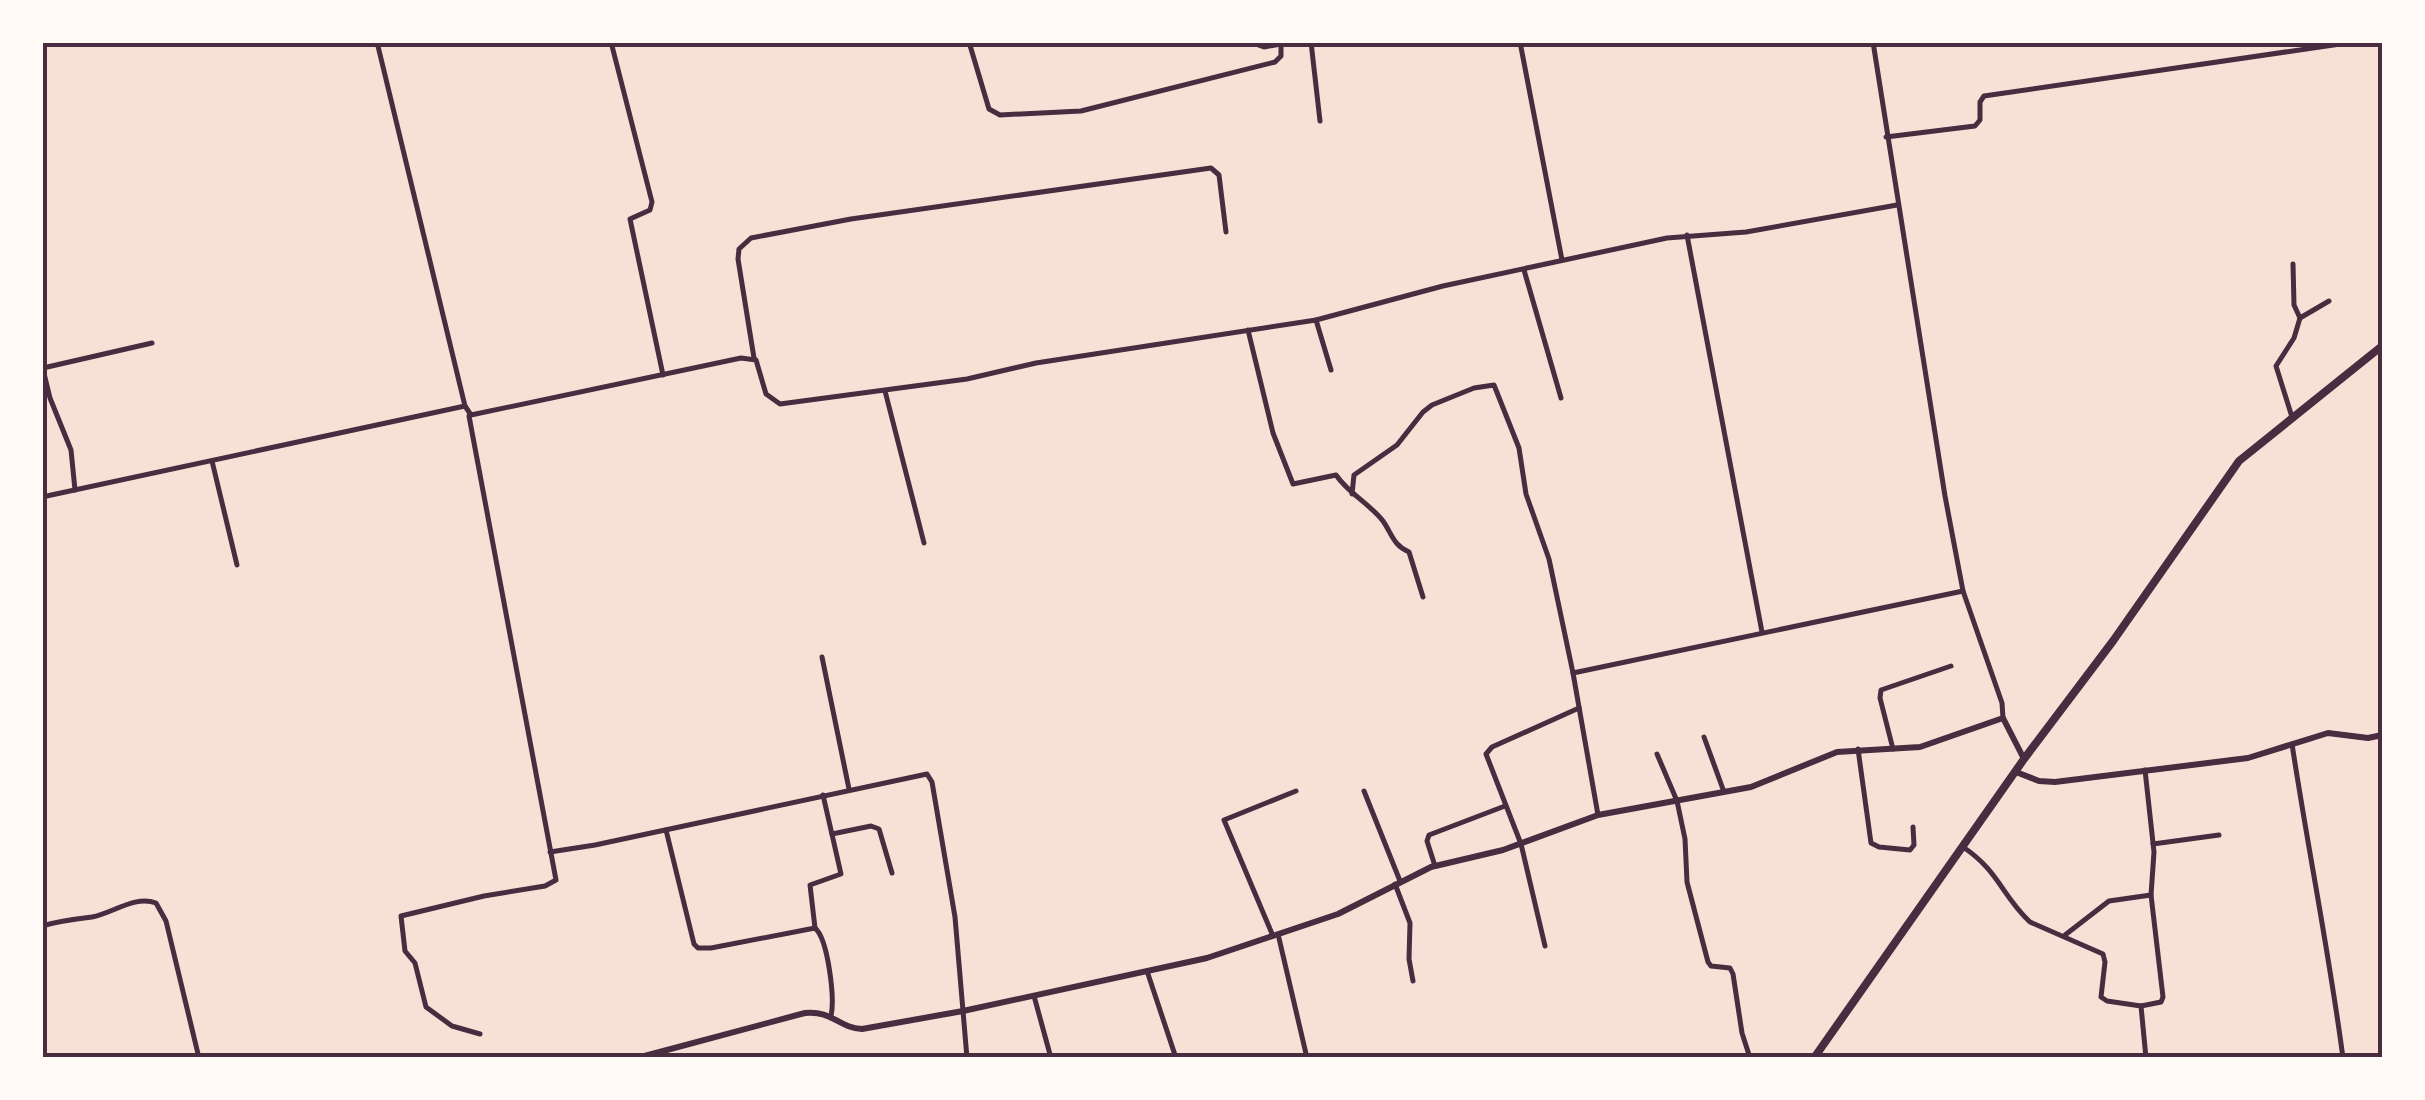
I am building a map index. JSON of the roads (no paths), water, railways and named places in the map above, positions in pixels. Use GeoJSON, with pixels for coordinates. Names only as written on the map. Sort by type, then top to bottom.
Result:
{"type":"FeatureCollection","features":[{"type":"Feature","properties":{"kind":"main road"},"geometry":{"type":"LineString","coordinates":[[1814,1058],[2239,461],[2382,346]]}},
{"type":"Feature","properties":{"kind":"street"},"geometry":{"type":"LineString","coordinates":[[376,42],[468,415],[556,876],[552,884],[401,916],[406,951],[415,963],[426,1007],[452,1026],[480,1034]]}},
{"type":"Feature","properties":{"kind":"street"},"geometry":{"type":"LineString","coordinates":[[611,42],[652,202],[650,210],[630,219],[663,375]]}},
{"type":"Feature","properties":{"kind":"street"},"geometry":{"type":"LineString","coordinates":[[969,42],[989,109],[1000,115],[1081,111],[1275,62],[1281,56],[1281,44]]}},
{"type":"Feature","properties":{"kind":"street"},"geometry":{"type":"LineString","coordinates":[[1250,42],[1256,46],[1292,42]]}},
{"type":"Feature","properties":{"kind":"street"},"geometry":{"type":"LineString","coordinates":[[1311,42],[1320,121]]}},
{"type":"Feature","properties":{"kind":"street"},"geometry":{"type":"LineString","coordinates":[[1520,42],[1562,262]]}},
{"type":"Feature","properties":{"kind":"street"},"geometry":{"type":"LineString","coordinates":[[1872,42],[1944,496],[1964,590],[2002,703],[2003,718],[2024,759]]}},
{"type":"Feature","properties":{"kind":"street"},"geometry":{"type":"LineString","coordinates":[[1886,137],[1975,126],[1980,120],[1984,96],[2354,42]]}},
{"type":"Feature","properties":{"kind":"street"},"geometry":{"type":"LineString","coordinates":[[1226,232],[1219,176],[1212,168],[851,219],[751,238],[738,249],[738,259],[754,358],[766,394],[780,404],[1316,320],[1442,286],[1687,235],[1746,232],[1897,205]]}},
{"type":"Feature","properties":{"kind":"street"},"geometry":{"type":"LineString","coordinates":[[1687,235],[1762,632]]}},
{"type":"Feature","properties":{"kind":"street"},"geometry":{"type":"LineString","coordinates":[[2292,418],[2276,366],[2294,338],[2300,318],[2294,305],[2293,264]]}},
{"type":"Feature","properties":{"kind":"street"},"geometry":{"type":"LineString","coordinates":[[1524,270],[1561,398]]}},
{"type":"Feature","properties":{"kind":"street"},"geometry":{"type":"LineString","coordinates":[[2300,318],[2330,301]]}},
{"type":"Feature","properties":{"kind":"street"},"geometry":{"type":"LineString","coordinates":[[1316,320],[1331,370]]}},
{"type":"Feature","properties":{"kind":"street"},"geometry":{"type":"LineString","coordinates":[[1248,330],[1273,434],[1293,484],[1334,474],[1382,520],[1396,545],[1413,558],[1423,597]]}},
{"type":"Feature","properties":{"kind":"street"},"geometry":{"type":"LineString","coordinates":[[75,490],[71,450],[54,409],[43,367],[152,344]]}},
{"type":"Feature","properties":{"kind":"street"},"geometry":{"type":"LineString","coordinates":[[468,415],[754,358]]}},
{"type":"Feature","properties":{"kind":"street"},"geometry":{"type":"LineString","coordinates":[[1352,494],[1354,475],[1397,445],[1423,412],[1460,393],[1494,385],[1519,448],[1526,494],[1550,559],[1598,815]]}},
{"type":"Feature","properties":{"kind":"street"},"geometry":{"type":"LineString","coordinates":[[885,390],[924,543]]}},
{"type":"Feature","properties":{"kind":"street"},"geometry":{"type":"LineString","coordinates":[[42,498],[466,406]]}},
{"type":"Feature","properties":{"kind":"street"},"geometry":{"type":"LineString","coordinates":[[212,461],[237,565]]}},
{"type":"Feature","properties":{"kind":"street"},"geometry":{"type":"LineString","coordinates":[[1573,674],[1964,590]]}},
{"type":"Feature","properties":{"kind":"street"},"geometry":{"type":"LineString","coordinates":[[822,657],[849,789]]}},
{"type":"Feature","properties":{"kind":"street"},"geometry":{"type":"LineString","coordinates":[[1893,749],[1881,690],[1951,666]]}},
{"type":"Feature","properties":{"kind":"street"},"geometry":{"type":"LineString","coordinates":[[1545,946],[1521,844],[1486,759],[1488,750],[1579,708]]}},
{"type":"Feature","properties":{"kind":"street"},"geometry":{"type":"LineString","coordinates":[[637,1058],[804,1014],[832,1016],[846,1026],[862,1030],[1208,958],[1349,910],[1436,866],[1521,844],[1598,815],[1772,780],[1837,752],[1920,747],[2003,718]]}},
{"type":"Feature","properties":{"kind":"street"},"geometry":{"type":"LineString","coordinates":[[2016,772],[2046,782],[2248,758],[2328,733],[2368,738],[2382,735]]}},
{"type":"Feature","properties":{"kind":"street"},"geometry":{"type":"LineString","coordinates":[[1704,737],[1724,792]]}},
{"type":"Feature","properties":{"kind":"street"},"geometry":{"type":"LineString","coordinates":[[2292,744],[2343,1058]]}},
{"type":"Feature","properties":{"kind":"street"},"geometry":{"type":"LineString","coordinates":[[1858,749],[1871,843],[1910,850],[1914,845],[1913,827]]}},
{"type":"Feature","properties":{"kind":"street"},"geometry":{"type":"LineString","coordinates":[[1657,754],[1677,801],[1685,840],[1687,882],[1699,934],[1711,966],[1730,968],[1750,1058]]}},
{"type":"Feature","properties":{"kind":"street"},"geometry":{"type":"LineString","coordinates":[[1963,847],[1989,867],[2030,922],[2103,954],[2103,999],[2142,1006],[2163,1000],[2151,895],[2153,844],[2145,770]]}},
{"type":"Feature","properties":{"kind":"street"},"geometry":{"type":"LineString","coordinates":[[550,852],[921,774],[930,776],[954,917],[967,1058]]}},
{"type":"Feature","properties":{"kind":"street"},"geometry":{"type":"LineString","coordinates":[[1296,790],[1224,820],[1276,935],[1306,1058]]}},
{"type":"Feature","properties":{"kind":"street"},"geometry":{"type":"LineString","coordinates":[[1364,791],[1410,923],[1413,981]]}},
{"type":"Feature","properties":{"kind":"street"},"geometry":{"type":"LineString","coordinates":[[823,795],[841,874],[808,887],[815,928],[822,936],[832,1016]]}},
{"type":"Feature","properties":{"kind":"street"},"geometry":{"type":"LineString","coordinates":[[1436,866],[1428,835],[1505,806]]}},
{"type":"Feature","properties":{"kind":"street"},"geometry":{"type":"LineString","coordinates":[[832,834],[876,826],[892,874]]}},
{"type":"Feature","properties":{"kind":"street"},"geometry":{"type":"LineString","coordinates":[[666,830],[698,948],[815,928]]}},
{"type":"Feature","properties":{"kind":"street"},"geometry":{"type":"LineString","coordinates":[[2153,844],[2218,835]]}},
{"type":"Feature","properties":{"kind":"street"},"geometry":{"type":"LineString","coordinates":[[2065,935],[2109,900],[2151,895]]}},
{"type":"Feature","properties":{"kind":"street"},"geometry":{"type":"LineString","coordinates":[[42,926],[96,916],[138,902],[156,903],[166,921],[199,1058]]}},
{"type":"Feature","properties":{"kind":"street"},"geometry":{"type":"LineString","coordinates":[[1147,971],[1176,1058]]}},
{"type":"Feature","properties":{"kind":"street"},"geometry":{"type":"LineString","coordinates":[[1034,996],[1051,1058]]}},
{"type":"Feature","properties":{"kind":"street"},"geometry":{"type":"LineString","coordinates":[[2142,1006],[2146,1058]]}}]}
